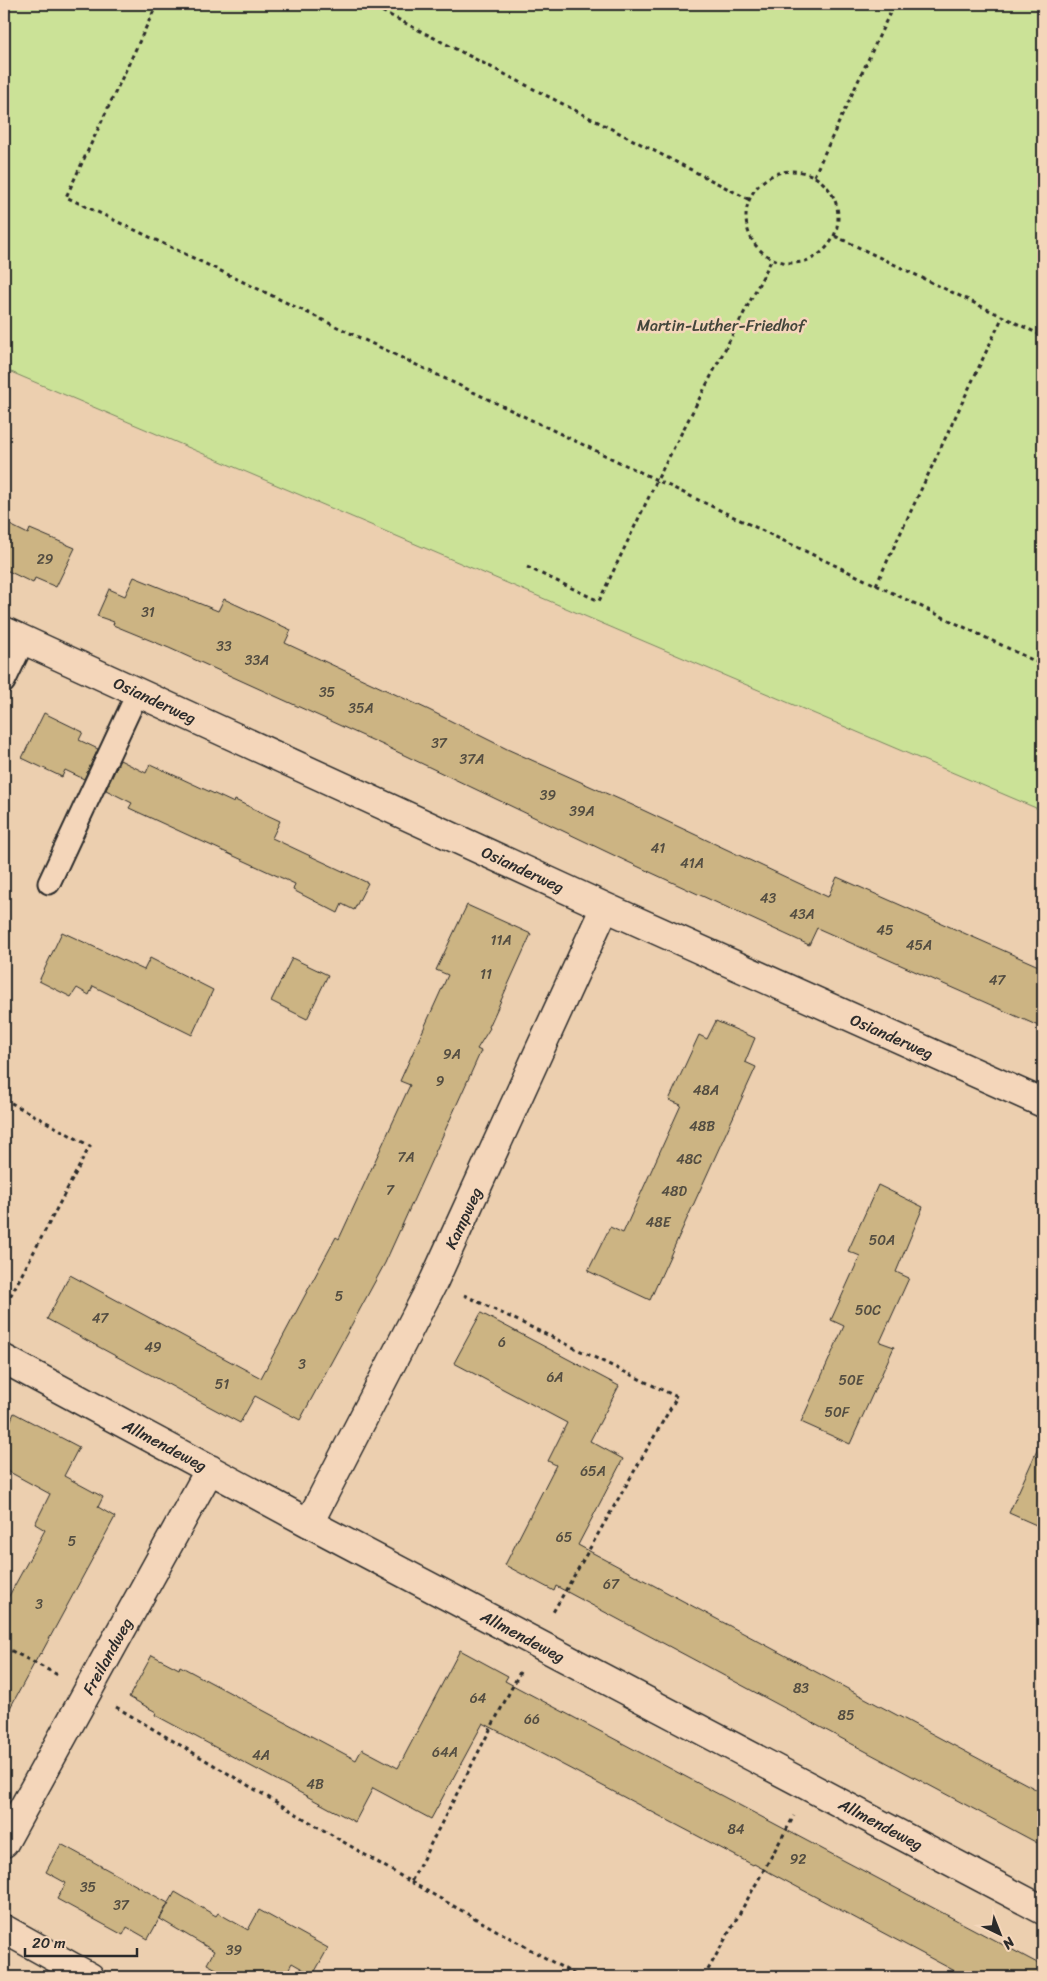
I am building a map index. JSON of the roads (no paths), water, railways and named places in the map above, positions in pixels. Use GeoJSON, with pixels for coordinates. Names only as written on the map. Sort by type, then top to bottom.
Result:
{"type":"FeatureCollection","features":[{"type":"Feature","properties":{"kind":"street","name":"Osianderweg"},"geometry":{"type":"LineString","coordinates":[[14,635],[606,907],[1043,1103]]}},
{"type":"Feature","properties":{"kind":"street","name":"Kampweg"},"geometry":{"type":"LineString","coordinates":[[309,1523],[434,1281],[606,907]]}},
{"type":"Feature","properties":{"kind":"street","name":"Allmendeweg"},"geometry":{"type":"LineString","coordinates":[[4,1359],[309,1523],[1043,1910]]}},
{"type":"Feature","properties":{"kind":"street","name":"Freilandweg"},"geometry":{"type":"LineString","coordinates":[[4,1843],[210,1469]]}},
{"type":"Feature","properties":{"kind":"street"},"geometry":{"type":"LineString","coordinates":[[4,1929],[90,1977]]}},
{"type":"Feature","properties":{"kind":"lane"},"geometry":{"type":"LineString","coordinates":[[4,682],[14,635]]}},
{"type":"Feature","properties":{"kind":"lane"},"geometry":{"type":"LineString","coordinates":[[49,883],[138,692]]}},
{"type":"Feature","properties":{"kind":"park label","name":"Martin-Luther-Friedhof"},"geometry":{"type":"Point","coordinates":[721,325]}}]}
